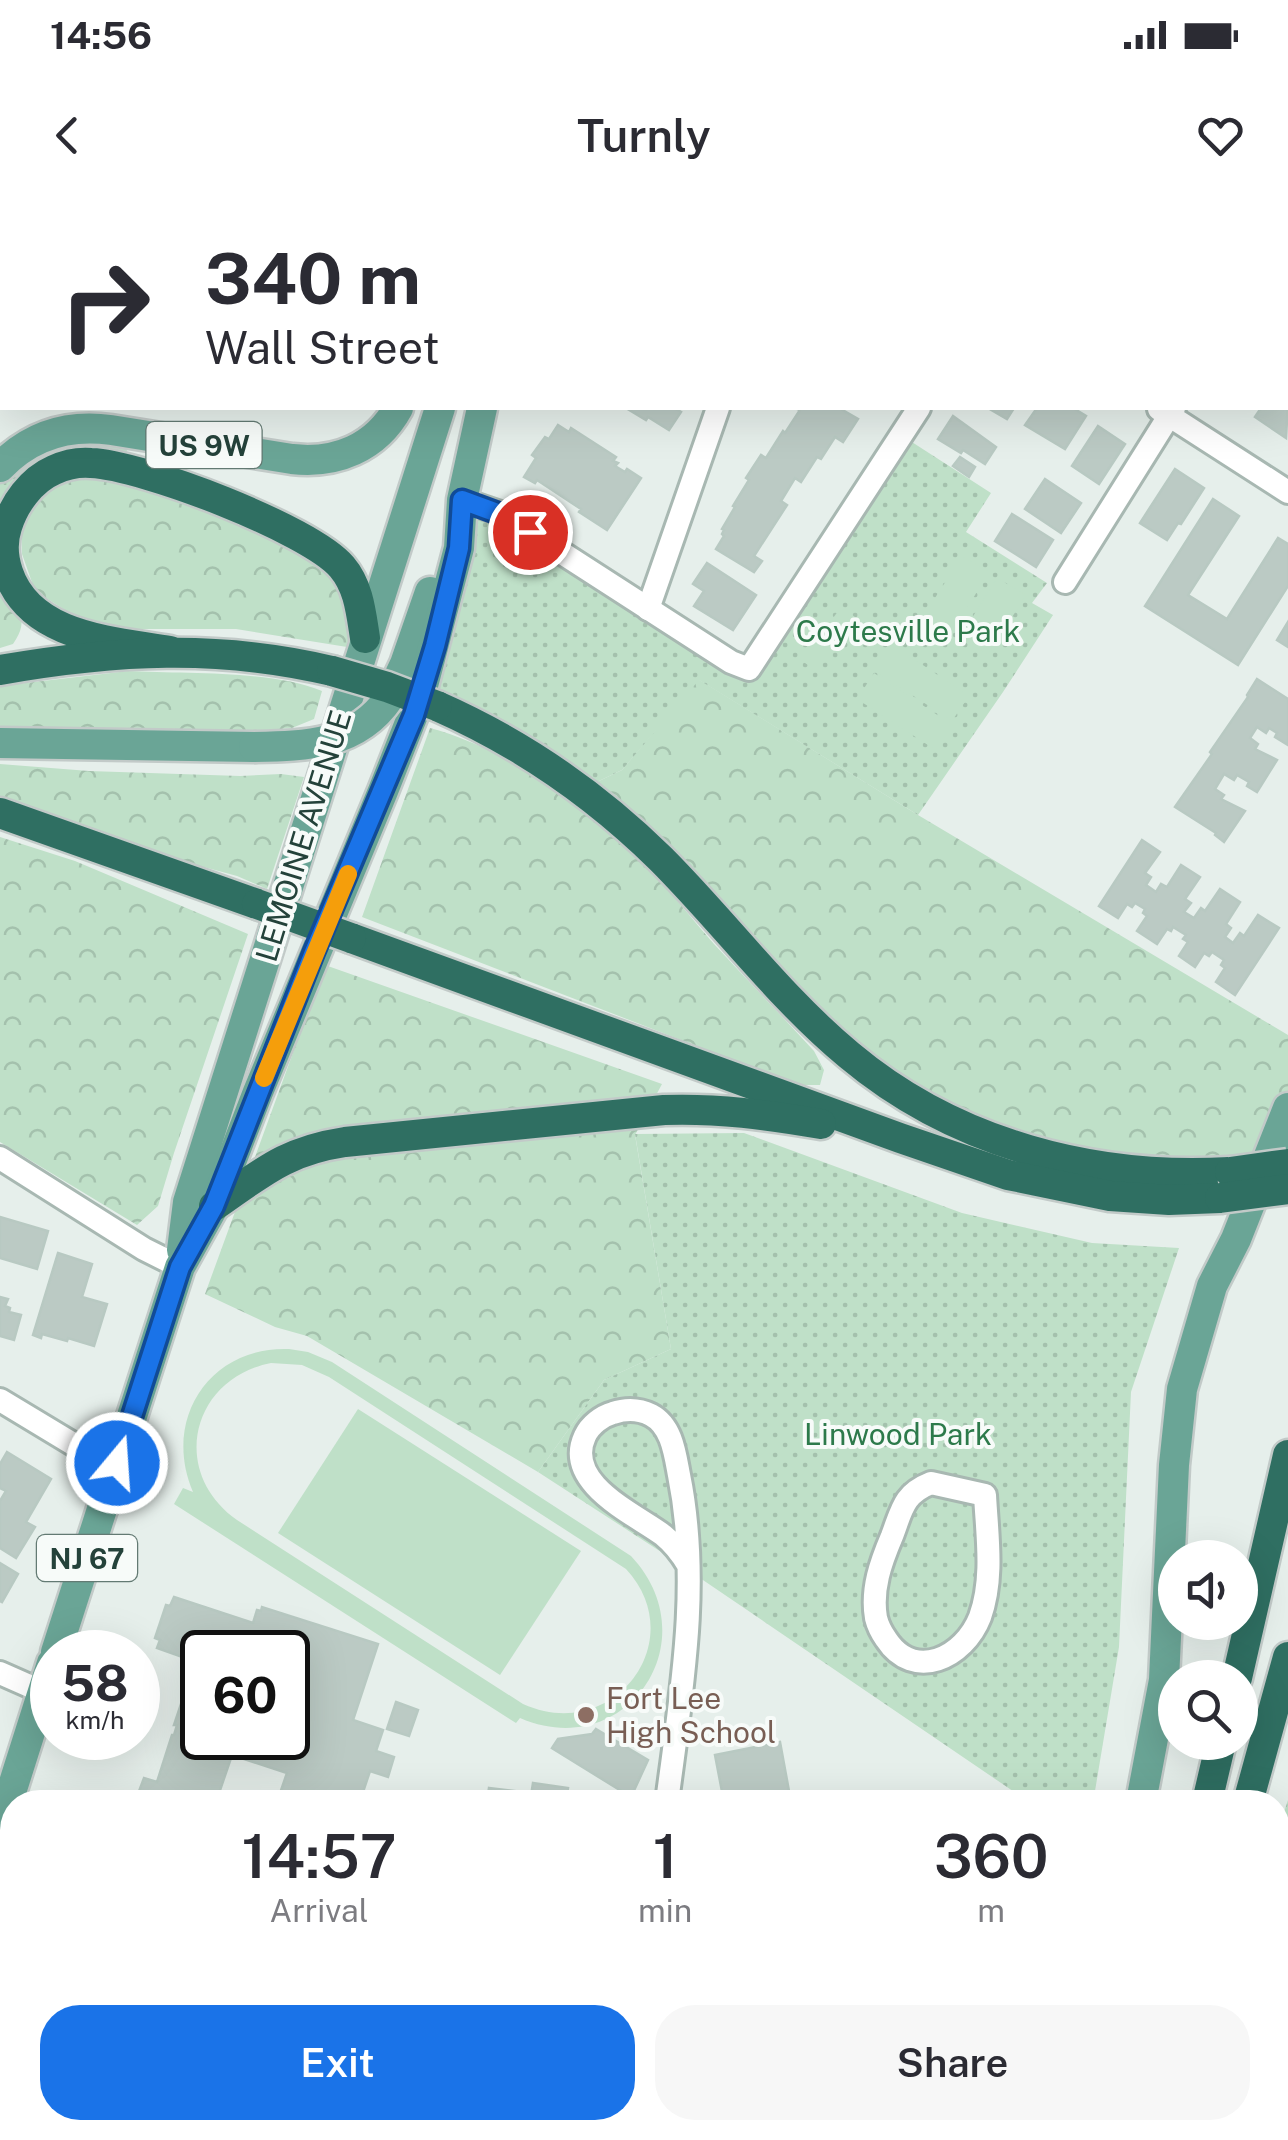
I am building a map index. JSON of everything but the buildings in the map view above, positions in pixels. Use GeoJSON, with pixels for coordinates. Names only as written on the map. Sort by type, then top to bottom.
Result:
{"type":"FeatureCollection","features":[{"type":"Feature","properties":{"kind":"highway"},"geometry":{"type":"LineString","coordinates":[[170,652],[70,631],[44,619],[18,592],[7,569],[5,534],[15,508],[42,477],[80,463],[118,467],[210,497],[298,535],[334,558],[347,574],[358,598],[365,638]]}},
{"type":"Feature","properties":{"kind":"highway"},"geometry":{"type":"LineString","coordinates":[[0,670],[95,656],[170,652],[247,656],[332,672],[438,706],[526,752],[612,814],[660,858],[824,1032],[906,1096],[987,1136],[1076,1163],[1225,1185],[1288,1189]]}},
{"type":"Feature","properties":{"kind":"highway"},"geometry":{"type":"LineString","coordinates":[[0,812],[1008,1175],[1074,1190],[1145,1199],[1225,1185],[1288,1164]]}},
{"type":"Feature","properties":{"kind":"highway"},"geometry":{"type":"LineString","coordinates":[[214,1206],[277,1162],[322,1145],[664,1110],[762,1114],[900,1138]]}},
{"type":"Feature","properties":{"kind":"highway"},"geometry":{"type":"LineString","coordinates":[[1240,1660],[1288,1455]]}},
{"type":"Feature","properties":{"kind":"highway"},"geometry":{"type":"LineString","coordinates":[[1251,1790],[1288,1657]]}},
{"type":"Feature","properties":{"kind":"highway"},"geometry":{"type":"LineString","coordinates":[[1211,1790],[1218,1760]]}},
{"type":"Feature","properties":{"kind":"main road","name":"US 9W"},"geometry":{"type":"LineString","coordinates":[[0,467],[33,440],[83,428],[317,461],[351,452],[370,441],[397,410]]}},
{"type":"Feature","properties":{"kind":"main road","name":"LEMOINE AVENUE"},"geometry":{"type":"LineString","coordinates":[[63,1630],[180,1267],[188,1202],[439,410]]}},
{"type":"Feature","properties":{"kind":"main road","name":"LEMOINE AVENUE"},"geometry":{"type":"LineString","coordinates":[[180,1267],[214,1206],[314,952],[414,715],[459,548],[462,500],[482,410]]}},
{"type":"Feature","properties":{"kind":"main road"},"geometry":{"type":"LineString","coordinates":[[0,743],[254,747],[310,745],[340,738],[369,720],[390,698],[412,647],[443,546],[462,500]]}},
{"type":"Feature","properties":{"kind":"main road"},"geometry":{"type":"LineString","coordinates":[[1143,1790],[1164,1680],[1174,1466],[1182,1389],[1212,1286],[1236,1239],[1288,1108]]}},
{"type":"Feature","properties":{"kind":"main road"},"geometry":{"type":"LineString","coordinates":[[12,1790],[30,1734]]}},
{"type":"Feature","properties":{"kind":"street"},"geometry":{"type":"LineString","coordinates":[[648,609],[717,410]]}},
{"type":"Feature","properties":{"kind":"street"},"geometry":{"type":"LineString","coordinates":[[462,500],[500,514],[731,662],[749,669],[918,410]]}},
{"type":"Feature","properties":{"kind":"street"},"geometry":{"type":"LineString","coordinates":[[1066,582],[1166,410],[1288,492]]}},
{"type":"Feature","properties":{"kind":"street"},"geometry":{"type":"LineString","coordinates":[[0,1158],[144,1249],[180,1267]]}},
{"type":"Feature","properties":{"kind":"street"},"geometry":{"type":"LineString","coordinates":[[0,1400],[78,1447],[117,1463]]}},
{"type":"Feature","properties":{"kind":"street"},"geometry":{"type":"LineString","coordinates":[[669,1790],[688,1638],[688,1564],[688,1532],[680,1483],[665,1428],[655,1418],[640,1411],[604,1417],[593,1425],[583,1443],[582,1462],[588,1476],[603,1494],[667,1538],[688,1564]]}},
{"type":"Feature","properties":{"kind":"street"},"geometry":{"type":"LineString","coordinates":[[931,1483],[985,1494],[988,1583],[978,1622],[944,1659],[929,1663],[903,1657],[892,1648],[879,1629],[874,1591],[907,1499],[916,1489],[931,1483]]}},
{"type":"Feature","properties":{"kind":"street"},"geometry":{"type":"LineString","coordinates":[[0,1673],[30,1676]]}},
{"type":"Feature","properties":{"kind":"green space","name":"Coytesville Park"},"geometry":{"type":"Polygon","coordinates":[[[901,435],[991,493],[966,532],[1047,583],[1032,603],[1053,615],[918,815],[699,680],[622,770],[580,790],[438,706],[435,646],[462,500],[749,669],[901,435]]]}},
{"type":"Feature","properties":{"kind":"green space"},"geometry":{"type":"Polygon","coordinates":[[[61,438],[134,442],[125,453],[105,452],[0,520],[0,481],[61,438]]]}},
{"type":"Feature","properties":{"kind":"green space"},"geometry":{"type":"Polygon","coordinates":[[[90,476],[139,486],[233,523],[290,547],[336,576],[351,623],[347,647],[236,629],[98,625],[35,591],[22,554],[21,525],[34,502],[52,484],[90,476]]]}},
{"type":"Feature","properties":{"kind":"green space"},"geometry":{"type":"Polygon","coordinates":[[[962,556],[989,572],[952,633],[924,615],[962,556]]]}},
{"type":"Feature","properties":{"kind":"green space"},"geometry":{"type":"Polygon","coordinates":[[[997,578],[1026,595],[988,655],[960,637],[997,578]]]}},
{"type":"Feature","properties":{"kind":"green space"},"geometry":{"type":"Polygon","coordinates":[[[0,583],[20,612],[21,627],[13,644],[0,648],[0,583]]]}},
{"type":"Feature","properties":{"kind":"green space"},"geometry":{"type":"Polygon","coordinates":[[[841,607],[855,617],[817,671],[802,661],[841,607]]]}},
{"type":"Feature","properties":{"kind":"green space"},"geometry":{"type":"Polygon","coordinates":[[[893,645],[969,696],[952,721],[875,671],[893,645]]]}},
{"type":"Feature","properties":{"kind":"green space"},"geometry":{"type":"Polygon","coordinates":[[[128,671],[253,676],[322,691],[314,719],[292,728],[248,732],[0,730],[0,686],[128,671]]]}},
{"type":"Feature","properties":{"kind":"green space"},"geometry":{"type":"Polygon","coordinates":[[[874,673],[951,724],[934,749],[857,699],[874,673]]]}},
{"type":"Feature","properties":{"kind":"green space"},"geometry":{"type":"Polygon","coordinates":[[[698,679],[1288,1035],[1288,1108],[1274,1138],[1230,1172],[1161,1173],[924,1106],[580,790],[622,770],[698,679]]]}},
{"type":"Feature","properties":{"kind":"green space"},"geometry":{"type":"Polygon","coordinates":[[[430,728],[459,737],[519,766],[602,825],[657,877],[814,1051],[824,1070],[820,1085],[798,1085],[362,917],[430,728]]]}},
{"type":"Feature","properties":{"kind":"green space"},"geometry":{"type":"Polygon","coordinates":[[[0,764],[89,771],[304,777],[267,889],[0,796],[0,764]]]}},
{"type":"Feature","properties":{"kind":"green space"},"geometry":{"type":"Polygon","coordinates":[[[0,837],[75,861],[248,934],[158,1206],[137,1225],[0,1142],[0,837]]]}},
{"type":"Feature","properties":{"kind":"green space"},"geometry":{"type":"Polygon","coordinates":[[[325,965],[662,1084],[635,1135],[671,1349],[604,1380],[538,1472],[307,1336],[275,1327],[205,1294],[325,965]]]}},
{"type":"Feature","properties":{"kind":"green space","name":"Linwood Park"},"geometry":{"type":"Polygon","coordinates":[[[744,1133],[962,1213],[1092,1243],[1179,1248],[1131,1392],[1119,1647],[1095,1790],[1011,1790],[538,1472],[604,1380],[671,1349],[635,1134],[744,1133]]]}},
{"type":"Feature","properties":{"kind":"green space"},"geometry":{"type":"Polygon","coordinates":[[[289,1349],[332,1362],[631,1556],[653,1589],[662,1623],[659,1656],[645,1686],[623,1709],[594,1724],[559,1728],[520,1718],[516,1723],[174,1504],[183,1488],[193,1492],[185,1465],[184,1439],[199,1392],[215,1374],[236,1360],[261,1351],[289,1349]],[[271,1363],[244,1372],[222,1388],[207,1407],[198,1430],[202,1477],[216,1500],[237,1520],[523,1704],[556,1713],[587,1710],[613,1698],[633,1679],[646,1654],[651,1626],[644,1597],[626,1569],[329,1377],[302,1365],[271,1363]]]}},
{"type":"Feature","properties":{"kind":"green space"},"geometry":{"type":"Polygon","coordinates":[[[358,1409],[581,1551],[500,1675],[278,1533],[358,1409]]]}},
{"type":"Feature","properties":{"kind":"slow traffic"},"geometry":{"type":"LineString","coordinates":[[264,1078],[348,874]]}},
{"type":"Feature","properties":{"kind":"place","name":"Fort Lee High School"},"geometry":{"type":"Point","coordinates":[586,1715]}},
{"type":"Feature","properties":{"kind":"route"},"geometry":{"type":"LineString","coordinates":[[117,1463],[180,1267],[214,1206],[314,952],[414,715],[459,548],[462,500],[483,506],[530,532]]}}]}
